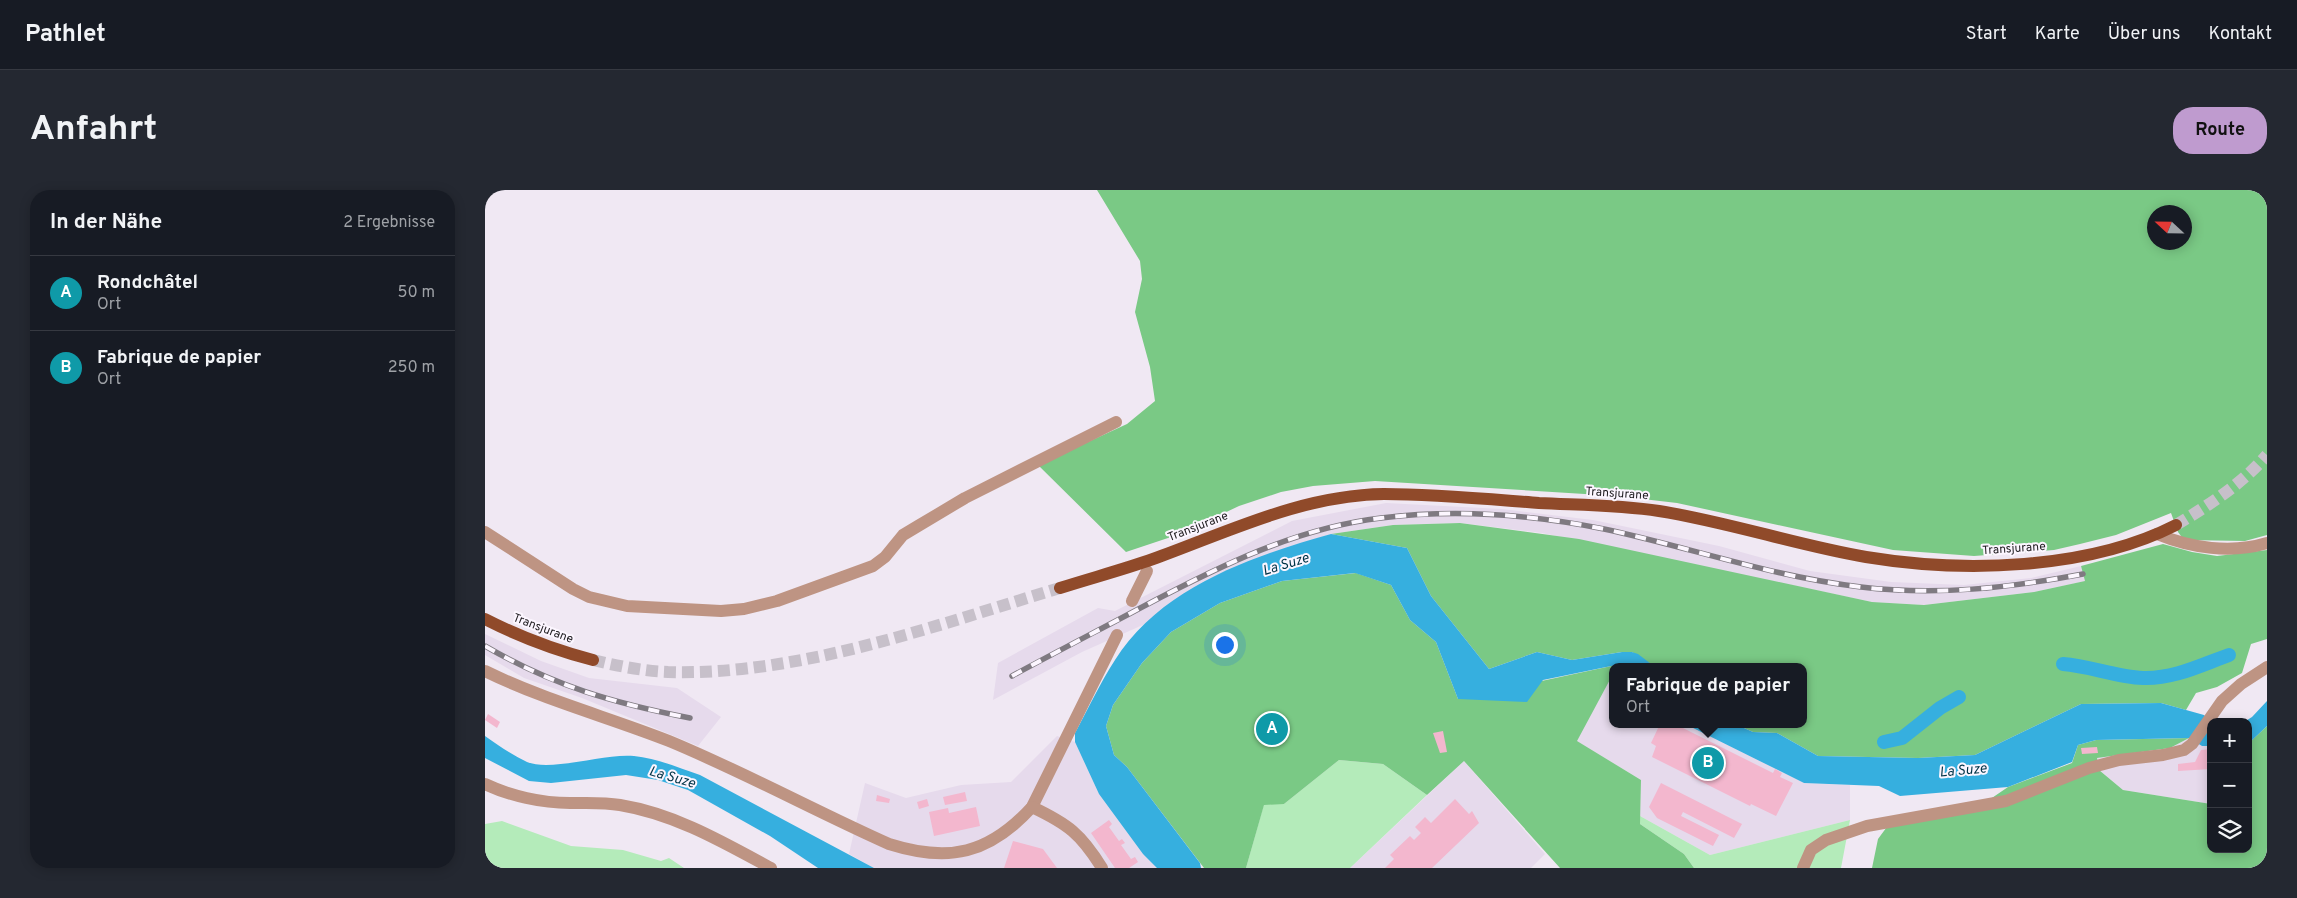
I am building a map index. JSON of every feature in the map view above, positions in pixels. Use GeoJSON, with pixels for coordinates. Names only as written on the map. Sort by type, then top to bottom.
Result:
{"type":"FeatureCollection","features":[{"type":"Feature","properties":{"kind":"main road","name":"Transjurane"},"geometry":{"type":"LineString","coordinates":[[1060,588],[1150,560],[1290,509],[1323,500],[1381,494],[1656,511],[1746,528],[1866,557],[1950,565],[2023,564],[2105,551],[2157,534],[2176,525]]}},
{"type":"Feature","properties":{"kind":"main road","name":"Transjurane"},"geometry":{"type":"LineString","coordinates":[[485,619],[513,634],[593,660]]}},
{"type":"Feature","properties":{"kind":"street"},"geometry":{"type":"LineString","coordinates":[[485,532],[589,597],[627,606],[721,611],[744,609],[777,601],[873,566],[885,557],[903,535],[965,498],[1116,422]]}},
{"type":"Feature","properties":{"kind":"street"},"geometry":{"type":"LineString","coordinates":[[2157,534],[2201,548],[2242,547],[2267,542]]}},
{"type":"Feature","properties":{"kind":"street"},"geometry":{"type":"LineString","coordinates":[[1132,601],[1147,571]]}},
{"type":"Feature","properties":{"kind":"street"},"geometry":{"type":"LineString","coordinates":[[485,672],[539,695],[691,750],[871,836],[915,852],[941,855],[974,849],[1004,833],[1019,822],[1032,807],[1117,635]]}},
{"type":"Feature","properties":{"kind":"street"},"geometry":{"type":"LineString","coordinates":[[1803,868],[1811,850],[1826,840],[1867,826],[2006,801],[2089,768],[2119,760],[2163,755],[2184,750],[2192,744],[2211,715],[2231,692],[2267,667]]}},
{"type":"Feature","properties":{"kind":"street"},"geometry":{"type":"LineString","coordinates":[[485,784],[530,799],[569,803],[596,802],[620,805],[656,814],[706,833],[771,868]]}},
{"type":"Feature","properties":{"kind":"street"},"geometry":{"type":"LineString","coordinates":[[1032,807],[1066,824],[1079,834],[1102,868]]}},
{"type":"Feature","properties":{"kind":"shaded area"},"geometry":{"type":"Polygon","coordinates":[[[1386,503],[1502,509],[1593,520],[1719,546],[1810,571],[1891,582],[1964,585],[2031,578],[2081,566],[2086,581],[2034,592],[1924,605],[1872,602],[1542,533],[1460,523],[1393,525],[1331,534],[1244,564],[1204,581],[1145,624],[1082,652],[993,700],[998,663],[1098,608],[1115,611],[1292,521],[1386,503]]]}},
{"type":"Feature","properties":{"kind":"shaded area"},"geometry":{"type":"Polygon","coordinates":[[[485,634],[541,661],[589,678],[677,688],[721,717],[698,746],[582,698],[524,678],[485,655],[485,634]]]}},
{"type":"Feature","properties":{"kind":"shaded area"},"geometry":{"type":"Polygon","coordinates":[[[1609,681],[1609,728],[1693,728],[1804,783],[1850,785],[1850,820],[1710,855],[1640,816],[1641,780],[1576,741],[1609,681]]]}},
{"type":"Feature","properties":{"kind":"shaded area"},"geometry":{"type":"Polygon","coordinates":[[[1057,736],[1075,742],[1099,794],[1143,854],[1157,868],[874,868],[849,854],[865,783],[906,798],[961,785],[1011,782],[1057,736]]]}},
{"type":"Feature","properties":{"kind":"shaded area"},"geometry":{"type":"Polygon","coordinates":[[[2189,738],[2202,746],[2207,746],[2207,803],[2123,790],[2099,770],[2096,758],[2170,748],[2189,738]]]}},
{"type":"Feature","properties":{"kind":"shaded area"},"geometry":{"type":"Polygon","coordinates":[[[1464,761],[1545,854],[1531,868],[1350,868],[1464,761]]]}},
{"type":"Feature","properties":{"kind":"green space"},"geometry":{"type":"Polygon","coordinates":[[[1097,190],[2267,190],[2267,535],[2245,541],[2184,540],[2178,532],[2171,513],[2116,535],[2054,550],[1974,556],[1893,550],[1677,503],[1617,496],[1375,481],[1313,486],[1281,492],[1239,506],[1180,534],[1126,552],[1038,465],[1127,424],[1155,401],[1150,367],[1135,312],[1142,279],[1140,261],[1097,190]]]}},
{"type":"Feature","properties":{"kind":"green space"},"geometry":{"type":"Polygon","coordinates":[[[1460,523],[1579,539],[1872,602],[1924,605],[2034,592],[2085,581],[2081,566],[2163,544],[2192,552],[2217,556],[2267,550],[2267,639],[2251,644],[2242,673],[2217,687],[2196,693],[2186,710],[2161,703],[2081,704],[1975,755],[1918,758],[1818,756],[1777,733],[1753,732],[1744,728],[1807,728],[1807,663],[1649,663],[1632,652],[1572,660],[1537,652],[1489,669],[1431,596],[1407,548],[1331,534],[1393,525],[1460,523]]]}},
{"type":"Feature","properties":{"kind":"green space"},"geometry":{"type":"Polygon","coordinates":[[[1356,573],[1391,585],[1410,620],[1436,642],[1458,699],[1609,667],[1609,681],[1577,741],[1641,780],[1640,824],[1684,854],[1694,868],[1560,868],[1464,761],[1427,795],[1383,764],[1339,760],[1284,804],[1264,805],[1246,868],[1204,868],[1127,767],[1114,755],[1106,726],[1113,705],[1142,663],[1171,632],[1220,603],[1282,581],[1356,573]]]}},
{"type":"Feature","properties":{"kind":"green space"},"geometry":{"type":"Polygon","coordinates":[[[2267,726],[2267,868],[1872,868],[1878,839],[1892,820],[1986,802],[2008,787],[2072,763],[2078,745],[2096,740],[2189,738],[2170,748],[2097,758],[2099,770],[2123,790],[2207,803],[2207,853],[2252,853],[2252,740],[2267,726]]]}},
{"type":"Feature","properties":{"kind":"green space"},"geometry":{"type":"Polygon","coordinates":[[[1339,760],[1383,764],[1427,795],[1350,868],[1246,868],[1264,804],[1284,804],[1339,760]]]}},
{"type":"Feature","properties":{"kind":"green space"},"geometry":{"type":"Polygon","coordinates":[[[1640,816],[1710,855],[1850,820],[1841,868],[1694,868],[1684,854],[1640,824],[1640,816]]]}},
{"type":"Feature","properties":{"kind":"green space"},"geometry":{"type":"Polygon","coordinates":[[[502,821],[571,846],[623,850],[661,861],[669,858],[684,868],[485,868],[485,824],[502,821]]]}},
{"type":"Feature","properties":{"kind":"water","name":"La Suze"},"geometry":{"type":"Polygon","coordinates":[[[1331,534],[1407,548],[1431,596],[1489,669],[1537,652],[1572,660],[1632,652],[1650,663],[1609,663],[1609,666],[1543,680],[1527,702],[1458,699],[1436,642],[1410,620],[1391,585],[1355,573],[1282,581],[1220,603],[1171,632],[1142,663],[1113,705],[1106,726],[1114,755],[1127,767],[1200,863],[1201,868],[1157,868],[1143,854],[1099,794],[1075,742],[1075,733],[1115,660],[1134,635],[1157,613],[1183,594],[1211,578],[1241,564],[1331,534]]]}},
{"type":"Feature","properties":{"kind":"water"},"geometry":{"type":"Polygon","coordinates":[[[2267,701],[2267,726],[2252,740],[2252,718],[2250,718],[2267,701]]]}},
{"type":"Feature","properties":{"kind":"water","name":"La Suze"},"geometry":{"type":"Polygon","coordinates":[[[2161,703],[2204,715],[2207,718],[2207,746],[2202,746],[2189,738],[2096,740],[2078,745],[2072,762],[2008,787],[1900,796],[1879,786],[1804,783],[1693,728],[1744,728],[1753,732],[1777,733],[1818,756],[1918,758],[1975,755],[2081,704],[2161,703]]]}},
{"type":"Feature","properties":{"kind":"water","name":"La Suze"},"geometry":{"type":"Polygon","coordinates":[[[485,736],[521,759],[538,764],[564,764],[608,757],[634,756],[676,766],[700,775],[874,868],[818,868],[770,836],[688,790],[658,780],[626,775],[551,783],[529,781],[485,758],[485,736]]]}},
{"type":"Feature","properties":{"kind":"building"},"geometry":{"type":"Polygon","coordinates":[[[488,714],[500,722],[497,728],[485,720],[488,714]]]}},
{"type":"Feature","properties":{"kind":"building"},"geometry":{"type":"Polygon","coordinates":[[[1658,728],[1683,728],[1773,773],[1775,769],[1782,773],[1780,777],[1793,783],[1776,816],[1751,804],[1750,806],[1652,757],[1656,746],[1651,743],[1658,728]]]}},
{"type":"Feature","properties":{"kind":"building"},"geometry":{"type":"Polygon","coordinates":[[[1443,731],[1447,752],[1440,753],[1433,733],[1443,731]]]}},
{"type":"Feature","properties":{"kind":"building"},"geometry":{"type":"Polygon","coordinates":[[[2097,747],[2098,753],[2082,754],[2081,748],[2097,747]]]}},
{"type":"Feature","properties":{"kind":"building"},"geometry":{"type":"Polygon","coordinates":[[[2207,749],[2207,769],[2178,771],[2178,764],[2195,762],[2201,750],[2207,749]]]}},
{"type":"Feature","properties":{"kind":"building"},"geometry":{"type":"Polygon","coordinates":[[[1661,783],[1742,824],[1734,838],[1683,812],[1681,816],[1719,835],[1713,846],[1657,818],[1649,807],[1661,783]]]}},
{"type":"Feature","properties":{"kind":"building"},"geometry":{"type":"Polygon","coordinates":[[[965,792],[967,801],[945,805],[943,797],[965,792]]]}},
{"type":"Feature","properties":{"kind":"building"},"geometry":{"type":"Polygon","coordinates":[[[877,795],[890,799],[889,803],[876,801],[877,795]]]}},
{"type":"Feature","properties":{"kind":"building"},"geometry":{"type":"Polygon","coordinates":[[[927,799],[929,806],[919,809],[917,802],[927,799]]]}},
{"type":"Feature","properties":{"kind":"building"},"geometry":{"type":"Polygon","coordinates":[[[1455,799],[1469,814],[1472,811],[1479,823],[1432,868],[1385,868],[1394,859],[1390,855],[1410,836],[1414,840],[1421,833],[1415,827],[1425,817],[1431,823],[1455,799]]]}},
{"type":"Feature","properties":{"kind":"building"},"geometry":{"type":"Polygon","coordinates":[[[976,807],[980,826],[934,836],[929,812],[948,808],[949,813],[976,807]]]}},
{"type":"Feature","properties":{"kind":"building"},"geometry":{"type":"Polygon","coordinates":[[[1109,820],[1112,824],[1109,827],[1119,841],[1122,839],[1125,843],[1121,845],[1131,859],[1135,857],[1138,862],[1129,868],[1115,868],[1091,833],[1109,820]]]}},
{"type":"Feature","properties":{"kind":"building"},"geometry":{"type":"Polygon","coordinates":[[[1013,841],[1043,849],[1057,868],[1004,868],[1013,841]]]}},
{"type":"Feature","properties":{"kind":"waterway"},"geometry":{"type":"LineString","coordinates":[[2063,664],[2113,674],[2154,678],[2187,671],[2229,655]]}},
{"type":"Feature","properties":{"kind":"waterway"},"geometry":{"type":"LineString","coordinates":[[1884,742],[1902,738],[1940,708],[1959,697]]}},
{"type":"Feature","properties":{"kind":"tunnel"},"geometry":{"type":"LineString","coordinates":[[2176,525],[2236,485],[2267,455]]}},
{"type":"Feature","properties":{"kind":"tunnel"},"geometry":{"type":"LineString","coordinates":[[593,660],[649,671],[668,672],[717,671],[767,666],[817,657],[916,632],[1060,588]]}},
{"type":"Feature","properties":{"kind":"railway"},"geometry":{"type":"LineString","coordinates":[[1012,676],[1174,590],[1259,551],[1319,530],[1350,523],[1409,515],[1493,514],[1576,524],[1636,536],[1796,576],[1889,590],[1945,591],[2000,587],[2083,574]]}},
{"type":"Feature","properties":{"kind":"railway"},"geometry":{"type":"LineString","coordinates":[[485,646],[535,672],[585,691],[635,706],[690,718]]}},
{"type":"Feature","properties":{"kind":"place","name":"Rondchâtel"},"geometry":{"type":"Point","coordinates":[1272,729]}},
{"type":"Feature","properties":{"kind":"place","name":"Fabrique de papier"},"geometry":{"type":"Point","coordinates":[1708,763]}}]}
